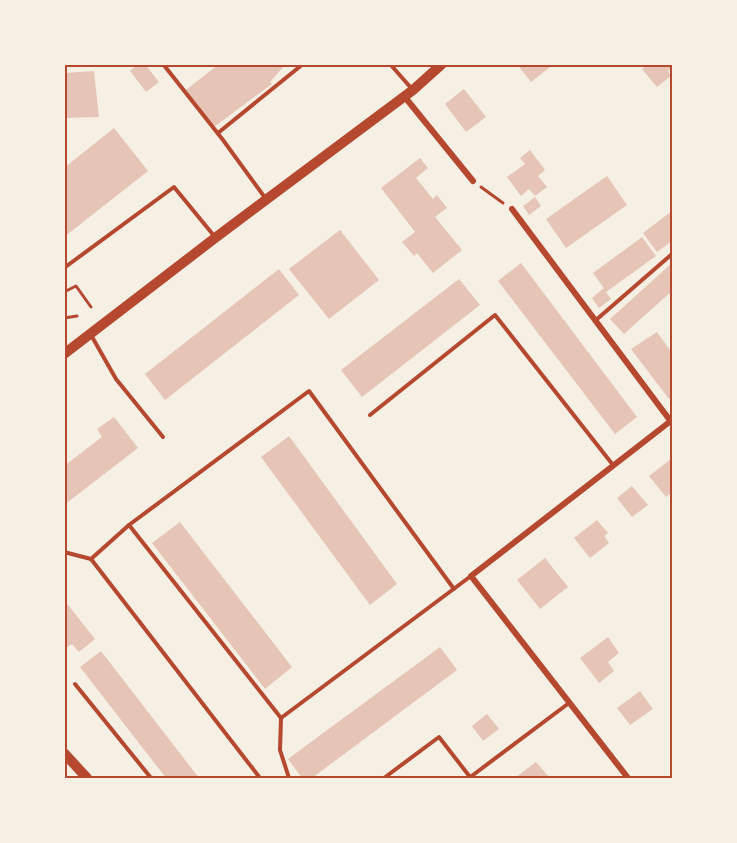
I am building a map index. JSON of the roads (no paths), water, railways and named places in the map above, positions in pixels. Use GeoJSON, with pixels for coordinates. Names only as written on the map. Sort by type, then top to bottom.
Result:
{"type":"FeatureCollection","features":[{"type":"Feature","properties":{"kind":"street"},"geometry":{"type":"LineString","coordinates":[[64,354],[408,93],[442,64]]}},
{"type":"Feature","properties":{"kind":"street"},"geometry":{"type":"LineString","coordinates":[[408,93],[472,181]]}},
{"type":"Feature","properties":{"kind":"street"},"geometry":{"type":"LineString","coordinates":[[512,209],[672,422],[471,576],[628,778]]}},
{"type":"Feature","properties":{"kind":"street"},"geometry":{"type":"LineString","coordinates":[[64,753],[87,778]]}},
{"type":"Feature","properties":{"kind":"lane"},"geometry":{"type":"LineString","coordinates":[[163,64],[218,133],[266,200]]}},
{"type":"Feature","properties":{"kind":"lane"},"geometry":{"type":"LineString","coordinates":[[218,133],[303,64]]}},
{"type":"Feature","properties":{"kind":"lane"},"geometry":{"type":"LineString","coordinates":[[390,64],[408,93]]}},
{"type":"Feature","properties":{"kind":"lane"},"geometry":{"type":"LineString","coordinates":[[65,269],[174,187],[215,238]]}},
{"type":"Feature","properties":{"kind":"lane"},"geometry":{"type":"LineString","coordinates":[[596,321],[672,254]]}},
{"type":"Feature","properties":{"kind":"lane"},"geometry":{"type":"LineString","coordinates":[[370,415],[495,315],[614,465]]}},
{"type":"Feature","properties":{"kind":"lane"},"geometry":{"type":"LineString","coordinates":[[90,335],[116,379],[163,437]]}},
{"type":"Feature","properties":{"kind":"lane"},"geometry":{"type":"LineString","coordinates":[[91,559],[129,525],[309,391],[454,588]]}},
{"type":"Feature","properties":{"kind":"lane"},"geometry":{"type":"LineString","coordinates":[[129,525],[281,718],[280,750],[289,778]]}},
{"type":"Feature","properties":{"kind":"lane"},"geometry":{"type":"LineString","coordinates":[[64,552],[91,559],[260,778]]}},
{"type":"Feature","properties":{"kind":"lane"},"geometry":{"type":"LineString","coordinates":[[281,718],[471,576]]}},
{"type":"Feature","properties":{"kind":"lane"},"geometry":{"type":"LineString","coordinates":[[75,684],[151,778]]}},
{"type":"Feature","properties":{"kind":"lane"},"geometry":{"type":"LineString","coordinates":[[384,778],[439,737],[469,778],[569,703]]}}]}
